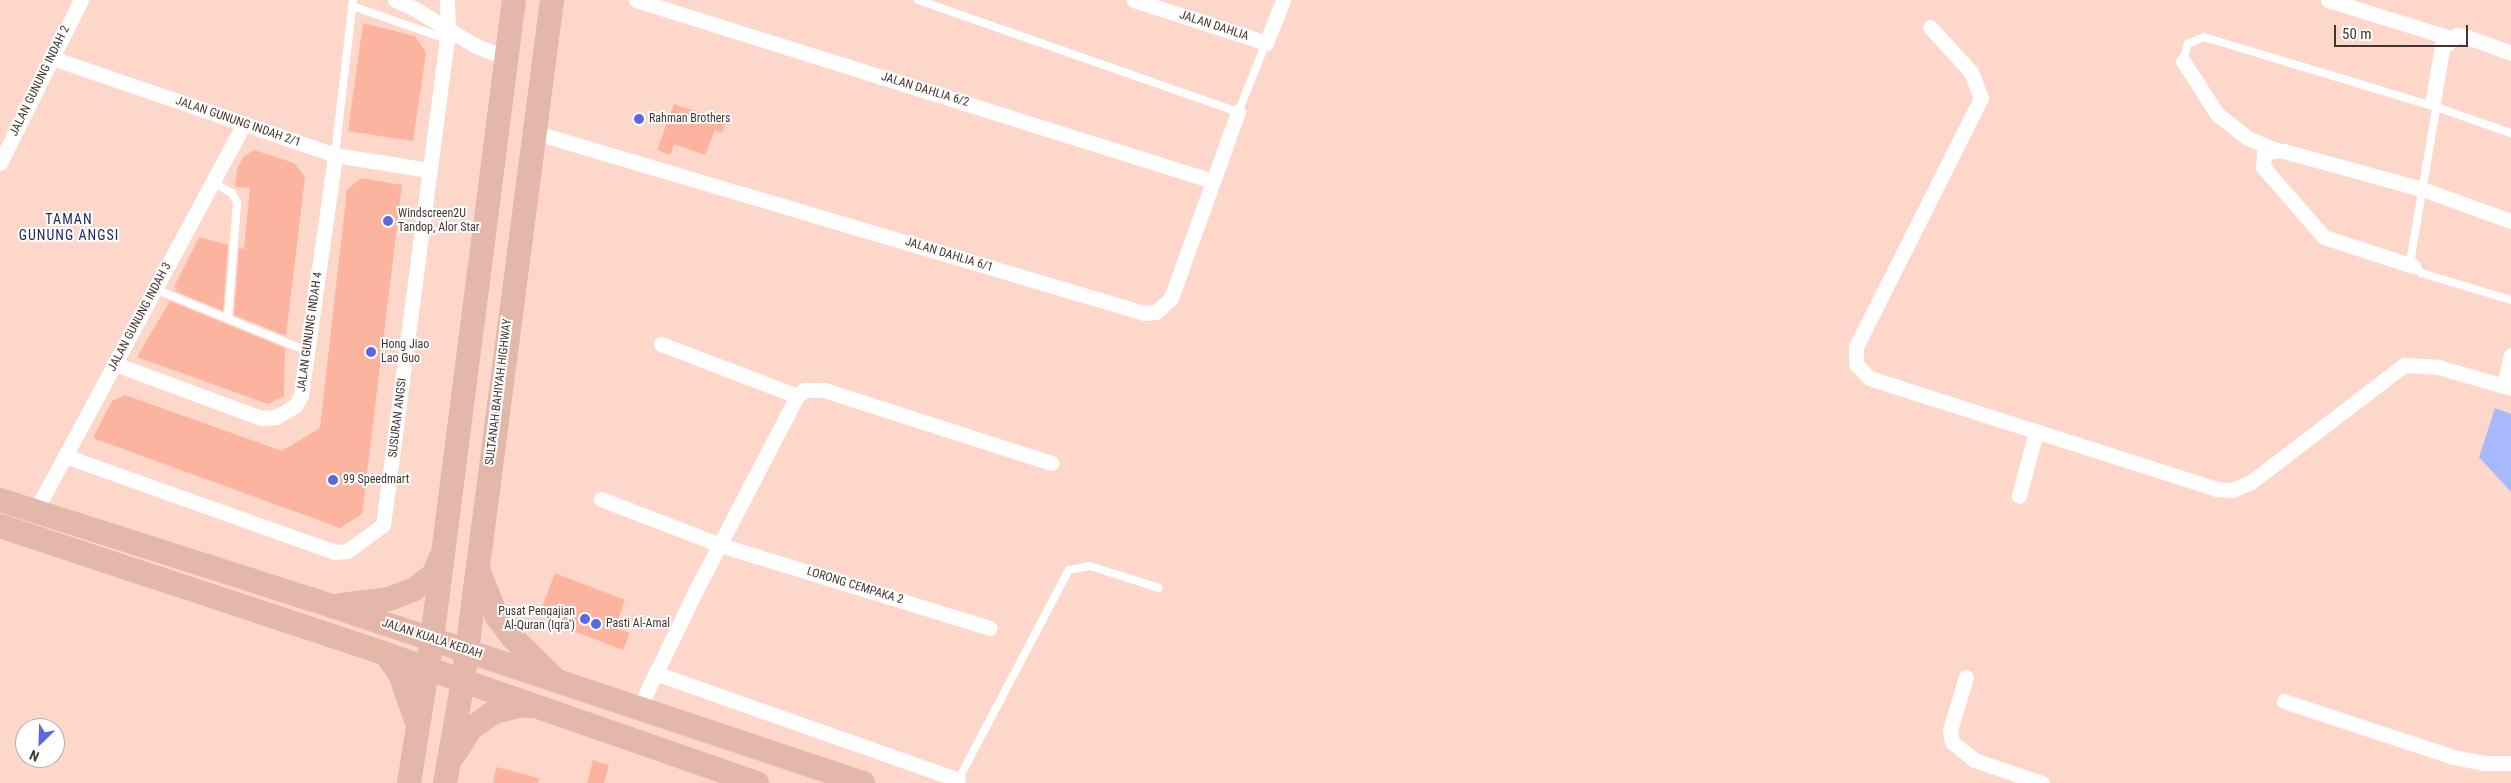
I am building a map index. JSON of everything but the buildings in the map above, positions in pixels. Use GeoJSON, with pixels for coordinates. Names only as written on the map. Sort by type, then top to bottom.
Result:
{"type":"FeatureCollection","features":[{"type":"Feature","properties":{"kind":"main road"},"geometry":{"type":"LineString","coordinates":[[409,783],[432,639],[508,60],[514,0]]}},
{"type":"Feature","properties":{"kind":"main road","name":"SULTANAH BAHIYAH HIGHWAY"},"geometry":{"type":"LineString","coordinates":[[445,782],[463,681],[533,132],[552,0]]}},
{"type":"Feature","properties":{"kind":"main road","name":"JALAN KUALA KEDAH"},"geometry":{"type":"LineString","coordinates":[[0,500],[332,606],[863,783]]}},
{"type":"Feature","properties":{"kind":"main road"},"geometry":{"type":"LineString","coordinates":[[0,526],[386,654],[757,783]]}},
{"type":"Feature","properties":{"kind":"main road"},"geometry":{"type":"LineString","coordinates":[[332,606],[372,602],[413,590],[434,574],[443,553]]}},
{"type":"Feature","properties":{"kind":"main road"},"geometry":{"type":"LineString","coordinates":[[477,565],[497,617],[514,639],[556,680]]}},
{"type":"Feature","properties":{"kind":"main road"},"geometry":{"type":"LineString","coordinates":[[386,654],[410,696],[416,720],[415,743]]}},
{"type":"Feature","properties":{"kind":"main road"},"geometry":{"type":"LineString","coordinates":[[445,782],[454,753],[470,729],[494,712],[522,704],[551,711]]}},
{"type":"Feature","properties":{"kind":"street","name":"JALAN GUNUNG INDAH 2"},"geometry":{"type":"LineString","coordinates":[[0,163],[81,0]]}},
{"type":"Feature","properties":{"kind":"street"},"geometry":{"type":"LineString","coordinates":[[395,0],[415,8],[448,34],[508,60]]}},
{"type":"Feature","properties":{"kind":"street","name":"SUSURAN ANGSI"},"geometry":{"type":"LineString","coordinates":[[65,456],[334,552],[347,551],[379,530],[386,519],[429,170],[448,34],[447,0]]}},
{"type":"Feature","properties":{"kind":"street","name":"JALAN DAHLIA 6/2"},"geometry":{"type":"LineString","coordinates":[[636,0],[1213,181]]}},
{"type":"Feature","properties":{"kind":"street","name":"JALAN DAHLIA"},"geometry":{"type":"LineString","coordinates":[[1134,0],[1266,43]]}},
{"type":"Feature","properties":{"kind":"street"},"geometry":{"type":"LineString","coordinates":[[1266,43],[1283,0]]}},
{"type":"Feature","properties":{"kind":"street"},"geometry":{"type":"LineString","coordinates":[[2328,0],[2446,39],[2467,37],[2511,53]]}},
{"type":"Feature","properties":{"kind":"street"},"geometry":{"type":"LineString","coordinates":[[1930,27],[1972,72],[1981,98],[1856,346],[1856,364],[1869,378],[2216,489],[2232,490],[2251,482],[2404,365],[2438,367],[2510,385]]}},
{"type":"Feature","properties":{"kind":"street","name":"JALAN GUNUNG INDAH 2/1"},"geometry":{"type":"LineString","coordinates":[[52,58],[335,155],[429,170]]}},
{"type":"Feature","properties":{"kind":"street"},"geometry":{"type":"LineString","coordinates":[[2183,61],[2217,114],[2248,138],[2275,150],[2422,188],[2511,221]]}},
{"type":"Feature","properties":{"kind":"street","name":"JALAN DAHLIA 6/1"},"geometry":{"type":"LineString","coordinates":[[533,132],[1144,314],[1156,312],[1171,298],[1238,112]]}},
{"type":"Feature","properties":{"kind":"street","name":"JALAN GUNUNG INDAH 3"},"geometry":{"type":"LineString","coordinates":[[36,510],[244,124]]}},
{"type":"Feature","properties":{"kind":"street"},"geometry":{"type":"LineString","coordinates":[[2275,150],[2264,154],[2263,167],[2324,237],[2414,266]]}},
{"type":"Feature","properties":{"kind":"street","name":"JALAN GUNUNG INDAH 4"},"geometry":{"type":"LineString","coordinates":[[115,364],[269,419],[298,402],[335,155]]}},
{"type":"Feature","properties":{"kind":"street"},"geometry":{"type":"LineString","coordinates":[[661,344],[797,396]]}},
{"type":"Feature","properties":{"kind":"street"},"geometry":{"type":"LineString","coordinates":[[2510,385],[2506,376],[2511,355]]}},
{"type":"Feature","properties":{"kind":"street"},"geometry":{"type":"LineString","coordinates":[[639,708],[655,673],[797,396],[804,390],[824,390],[1052,463]]}},
{"type":"Feature","properties":{"kind":"street"},"geometry":{"type":"LineString","coordinates":[[2019,496],[2036,431]]}},
{"type":"Feature","properties":{"kind":"street","name":"LORONG CEMPAKA 2"},"geometry":{"type":"LineString","coordinates":[[601,499],[720,545],[990,628]]}},
{"type":"Feature","properties":{"kind":"street"},"geometry":{"type":"LineString","coordinates":[[655,673],[957,782]]}},
{"type":"Feature","properties":{"kind":"street"},"geometry":{"type":"LineString","coordinates":[[1966,677],[1950,730],[1952,742],[1974,760],[2042,783]]}},
{"type":"Feature","properties":{"kind":"street"},"geometry":{"type":"LineString","coordinates":[[2284,701],[2470,762],[2511,763]]}},
{"type":"Feature","properties":{"kind":"lane"},"geometry":{"type":"LineString","coordinates":[[918,0],[1238,112],[1266,43]]}},
{"type":"Feature","properties":{"kind":"lane"},"geometry":{"type":"LineString","coordinates":[[335,155],[353,3],[448,34]]}},
{"type":"Feature","properties":{"kind":"lane"},"geometry":{"type":"LineString","coordinates":[[2183,61],[2188,44],[2204,37],[2432,106],[2511,133]]}},
{"type":"Feature","properties":{"kind":"lane"},"geometry":{"type":"LineString","coordinates":[[2446,39],[2432,106],[2411,256],[2414,266],[2421,273],[2511,300]]}},
{"type":"Feature","properties":{"kind":"lane"},"geometry":{"type":"LineString","coordinates":[[212,182],[232,193],[237,203],[228,318]]}},
{"type":"Feature","properties":{"kind":"lane"},"geometry":{"type":"LineString","coordinates":[[155,289],[228,318],[236,325],[307,351]]}},
{"type":"Feature","properties":{"kind":"lane"},"geometry":{"type":"LineString","coordinates":[[957,782],[1069,570],[1090,566],[1158,588]]}},
{"type":"Feature","properties":{"kind":"shaded area"},"geometry":{"type":"Polygon","coordinates":[[[2495,408],[2511,414],[2511,492],[2479,457],[2495,408]]]}},
{"type":"Feature","properties":{"kind":"place","name":"Rahman Brothers"},"geometry":{"type":"Point","coordinates":[639,119]}},
{"type":"Feature","properties":{"kind":"place","name":"Windscreen2U Tandop, Alor Star"},"geometry":{"type":"Point","coordinates":[388,221]}},
{"type":"Feature","properties":{"kind":"place","name":"Hong Jiao Lao Guo"},"geometry":{"type":"Point","coordinates":[371,352]}},
{"type":"Feature","properties":{"kind":"place","name":"99 Speedmart"},"geometry":{"type":"Point","coordinates":[333,480]}},
{"type":"Feature","properties":{"kind":"place","name":"Pusat Pengajian Al-Quran (Iqra')"},"geometry":{"type":"Point","coordinates":[585,619]}},
{"type":"Feature","properties":{"kind":"place","name":"Pasti Al-Amal"},"geometry":{"type":"Point","coordinates":[596,624]}},
{"type":"Feature","properties":{"kind":"district","name":"TAMAN GUNUNG ANGSI"},"geometry":{"type":"Point","coordinates":[69,227]}}]}
